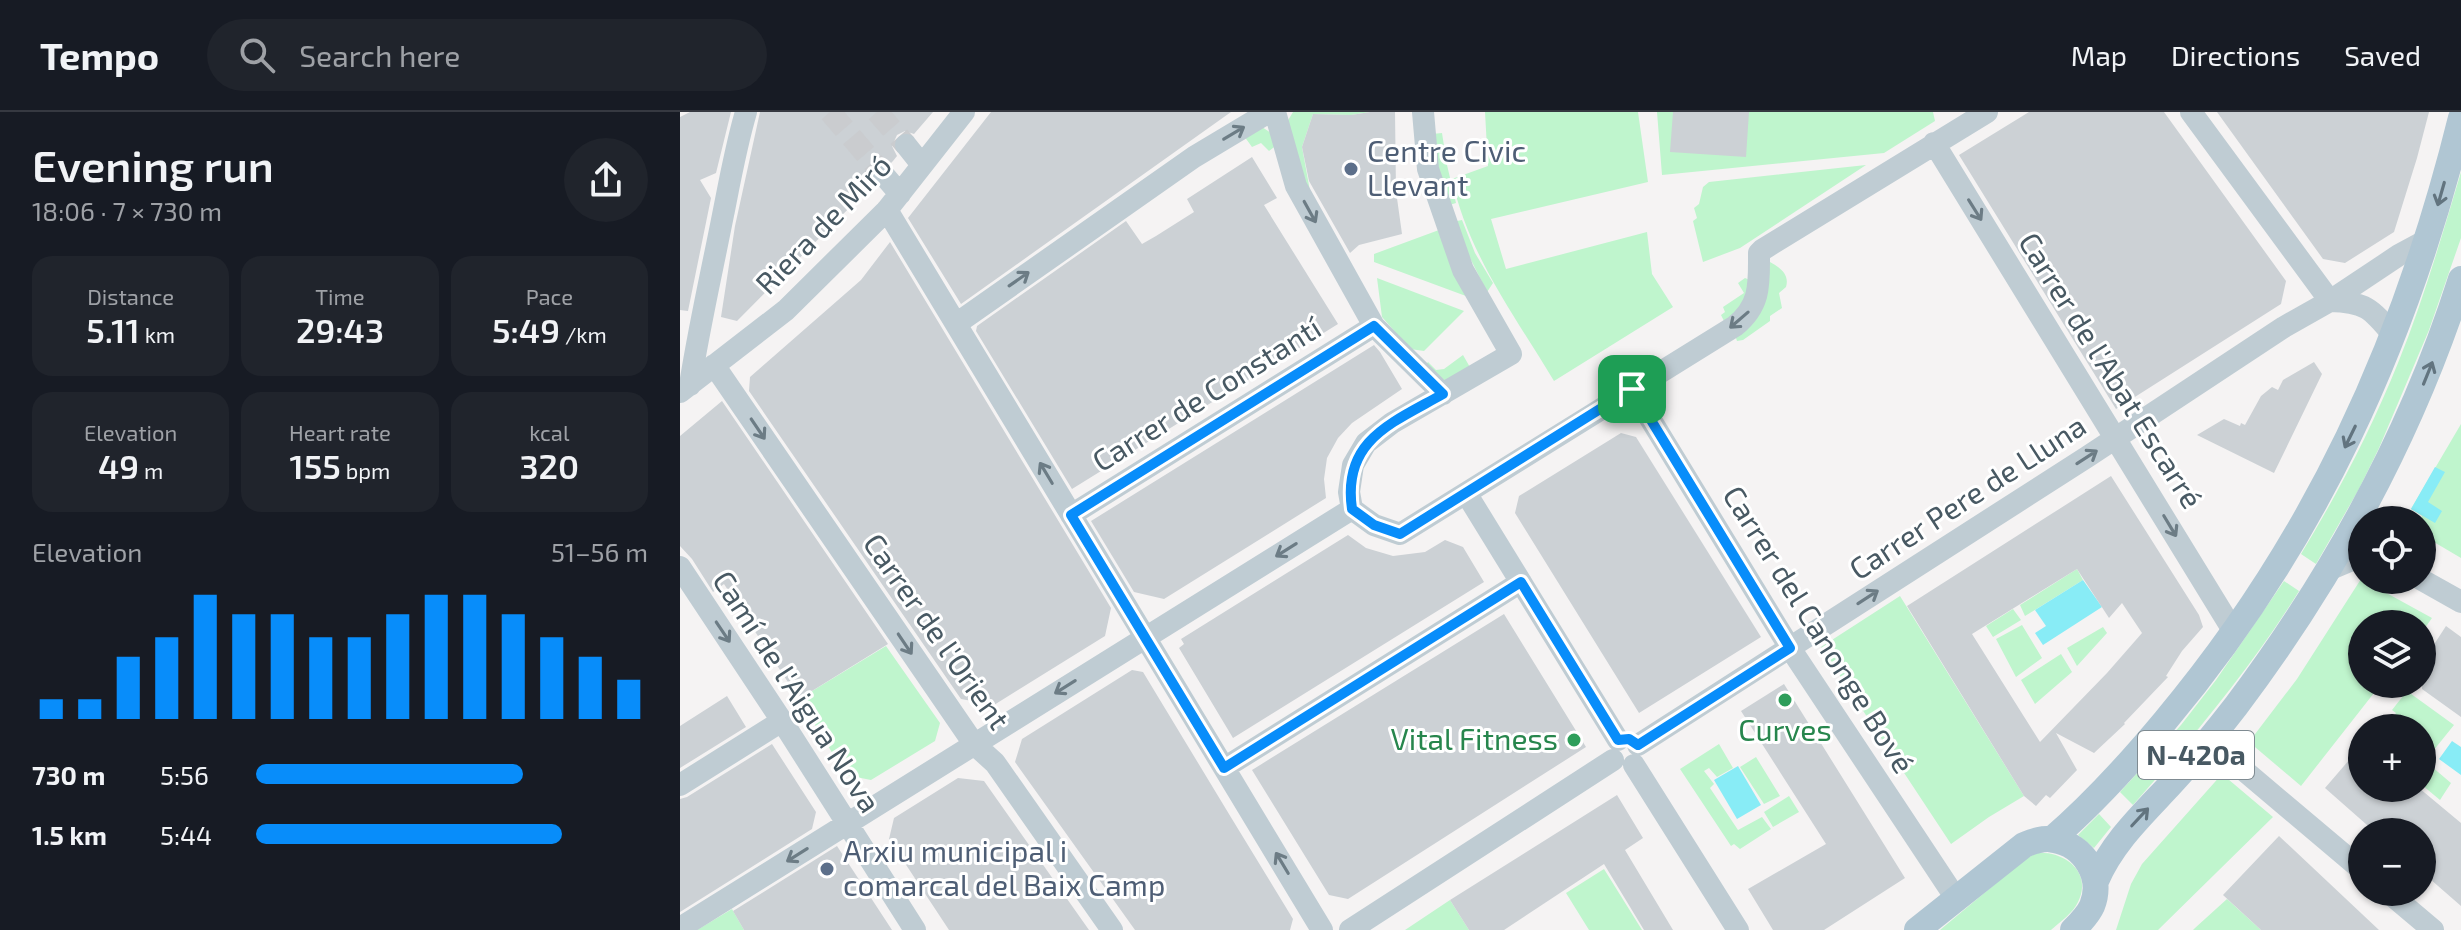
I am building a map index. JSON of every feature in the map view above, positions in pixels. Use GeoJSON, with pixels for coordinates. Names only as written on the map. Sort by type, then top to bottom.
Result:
{"type":"FeatureCollection","features":[{"type":"Feature","properties":{"kind":"main road","name":"N-420a"},"geometry":{"type":"LineString","coordinates":[[1917,930],[2024,845],[2052,839],[2105,789],[2196,684],[2282,561],[2348,441],[2393,335],[2425,241],[2461,118]]}},
{"type":"Feature","properties":{"kind":"main road","name":"N-420a"},"geometry":{"type":"LineString","coordinates":[[2367,506],[2428,373],[2461,279]]}},
{"type":"Feature","properties":{"kind":"main road","name":"N-420a"},"geometry":{"type":"LineString","coordinates":[[2073,930],[2092,906],[2096,881],[2105,859],[2208,740],[2274,655],[2348,540]]}},
{"type":"Feature","properties":{"kind":"main road"},"geometry":{"type":"LineString","coordinates":[[2052,839],[2071,845],[2081,853],[2096,881]]}},
{"type":"Feature","properties":{"kind":"street"},"geometry":{"type":"LineString","coordinates":[[685,388],[735,150],[746,112]]}},
{"type":"Feature","properties":{"kind":"street","name":"Riera de Miró"},"geometry":{"type":"LineString","coordinates":[[685,388],[773,322],[893,202],[964,112]]}},
{"type":"Feature","properties":{"kind":"street"},"geometry":{"type":"LineString","coordinates":[[956,324],[1194,157],[1272,112],[1296,186],[1374,326],[1443,394]]}},
{"type":"Feature","properties":{"kind":"street"},"geometry":{"type":"LineString","coordinates":[[1423,112],[1428,169],[1463,270],[1511,354],[1392,423],[1366,443],[1353,465],[1349,492],[1352,509],[1374,525],[1400,534],[1745,317],[1759,286],[1759,253],[1762,250],[1987,112]]}},
{"type":"Feature","properties":{"kind":"street"},"geometry":{"type":"LineString","coordinates":[[2191,112],[2330,301],[2356,302],[2377,315],[2393,335]]}},
{"type":"Feature","properties":{"kind":"street","name":"Carrer de l'Abat Escarré"},"geometry":{"type":"LineString","coordinates":[[1934,143],[2234,632]]}},
{"type":"Feature","properties":{"kind":"street"},"geometry":{"type":"LineString","coordinates":[[906,145],[922,165]]}},
{"type":"Feature","properties":{"kind":"street"},"geometry":{"type":"LineString","coordinates":[[882,173],[893,202],[956,324],[1322,930]]}},
{"type":"Feature","properties":{"kind":"street","name":"Carrer Pere de Lluna"},"geometry":{"type":"LineString","coordinates":[[1350,930],[2117,438],[2284,327],[2425,241]]}},
{"type":"Feature","properties":{"kind":"street","name":"Carrer de l'Orient"},"geometry":{"type":"LineString","coordinates":[[699,323],[704,340],[714,346],[974,744],[995,763],[1112,930]]}},
{"type":"Feature","properties":{"kind":"street","name":"Carrer de Constantí"},"geometry":{"type":"LineString","coordinates":[[1071,515],[1374,326]]}},
{"type":"Feature","properties":{"kind":"street","name":"Carrer del Canonge Bové"},"geometry":{"type":"LineString","coordinates":[[1632,389],[1790,648],[1957,900]]}},
{"type":"Feature","properties":{"kind":"street"},"geometry":{"type":"LineString","coordinates":[[1466,493],[1738,930]]}},
{"type":"Feature","properties":{"kind":"street"},"geometry":{"type":"LineString","coordinates":[[680,928],[1352,509]]}},
{"type":"Feature","properties":{"kind":"street"},"geometry":{"type":"LineString","coordinates":[[2328,570],[2348,563]]}},
{"type":"Feature","properties":{"kind":"street","name":"Camí de l'Aigua Nova"},"geometry":{"type":"LineString","coordinates":[[680,567],[915,930]]}},
{"type":"Feature","properties":{"kind":"street"},"geometry":{"type":"LineString","coordinates":[[1224,768],[1521,582]]}},
{"type":"Feature","properties":{"kind":"street"},"geometry":{"type":"LineString","coordinates":[[2436,588],[2461,602]]}},
{"type":"Feature","properties":{"kind":"street"},"geometry":{"type":"LineString","coordinates":[[680,785],[782,721]]}},
{"type":"Feature","properties":{"kind":"street"},"geometry":{"type":"LineString","coordinates":[[2208,740],[2348,858]]}},
{"type":"Feature","properties":{"kind":"street"},"geometry":{"type":"LineString","coordinates":[[2405,906],[2433,930]]}},
{"type":"Feature","properties":{"kind":"green space"},"geometry":{"type":"Polygon","coordinates":[[[1293,112],[1370,112],[1313,114],[1302,147],[1310,191],[1306,191],[1287,122],[1293,112]]]}},
{"type":"Feature","properties":{"kind":"green space"},"geometry":{"type":"Polygon","coordinates":[[[1485,112],[1638,112],[1648,182],[1491,219],[1506,269],[1647,232],[1652,274],[1673,307],[1554,381],[1481,259],[1459,207],[1452,179],[1488,166],[1485,112]]]}},
{"type":"Feature","properties":{"kind":"green space"},"geometry":{"type":"Polygon","coordinates":[[[1657,112],[1933,112],[1935,121],[1884,153],[1662,175],[1657,112]]]}},
{"type":"Feature","properties":{"kind":"green space"},"geometry":{"type":"Polygon","coordinates":[[[1262,127],[1271,133],[1278,144],[1269,151],[1261,143],[1252,147],[1244,136],[1262,127]]]}},
{"type":"Feature","properties":{"kind":"green space"},"geometry":{"type":"Polygon","coordinates":[[[1442,133],[1456,203],[1446,206],[1432,134],[1442,133]]]}},
{"type":"Feature","properties":{"kind":"green space"},"geometry":{"type":"Polygon","coordinates":[[[1866,165],[1740,248],[1703,262],[1693,221],[1697,218],[1694,208],[1699,204],[1703,187],[1709,182],[1866,165]]]}},
{"type":"Feature","properties":{"kind":"green space"},"geometry":{"type":"Polygon","coordinates":[[[2461,172],[2461,238],[2429,330],[2379,448],[2316,564],[2301,554],[2353,461],[2388,388],[2424,292],[2461,172]]]}},
{"type":"Feature","properties":{"kind":"green space"},"geometry":{"type":"Polygon","coordinates":[[[1462,220],[1475,253],[1493,283],[1487,292],[1452,222],[1462,220]]]}},
{"type":"Feature","properties":{"kind":"green space"},"geometry":{"type":"Polygon","coordinates":[[[1439,230],[1474,299],[1374,262],[1374,254],[1439,230]]]}},
{"type":"Feature","properties":{"kind":"green space"},"geometry":{"type":"Polygon","coordinates":[[[1770,262],[1786,278],[1786,287],[1779,293],[1782,308],[1770,316],[1770,321],[1737,341],[1735,335],[1770,262]]]}},
{"type":"Feature","properties":{"kind":"green space"},"geometry":{"type":"Polygon","coordinates":[[[1377,278],[1464,311],[1424,351],[1410,349],[1382,317],[1377,278]]]}},
{"type":"Feature","properties":{"kind":"green space"},"geometry":{"type":"Polygon","coordinates":[[[1745,278],[1750,280],[1751,294],[1725,323],[1721,315],[1725,312],[1723,307],[1744,293],[1738,283],[1745,278]]]}},
{"type":"Feature","properties":{"kind":"green space"},"geometry":{"type":"Polygon","coordinates":[[[1463,355],[1471,369],[1449,383],[1424,367],[1428,362],[1436,370],[1444,369],[1463,355]]]}},
{"type":"Feature","properties":{"kind":"green space"},"geometry":{"type":"Polygon","coordinates":[[[2461,424],[2461,558],[2436,543],[2436,506],[2413,506],[2461,424]]]}},
{"type":"Feature","properties":{"kind":"green space"},"geometry":{"type":"Polygon","coordinates":[[[2077,569],[2083,580],[2025,616],[2020,605],[2077,569]]]}},
{"type":"Feature","properties":{"kind":"green space"},"geometry":{"type":"Polygon","coordinates":[[[2284,581],[2299,591],[2281,620],[2178,754],[2133,805],[2120,792],[2181,725],[2216,680],[2284,581]]]}},
{"type":"Feature","properties":{"kind":"green space"},"geometry":{"type":"Polygon","coordinates":[[[2351,594],[2388,594],[2417,610],[2348,610],[2348,698],[2370,698],[2357,714],[2348,714],[2348,726],[2301,786],[2249,742],[2297,679],[2351,594]]]}},
{"type":"Feature","properties":{"kind":"green space"},"geometry":{"type":"Polygon","coordinates":[[[1900,596],[2024,796],[1951,844],[1821,647],[1900,596]]]}},
{"type":"Feature","properties":{"kind":"green space"},"geometry":{"type":"Polygon","coordinates":[[[2013,609],[2021,620],[1993,637],[1986,626],[2013,609]]]}},
{"type":"Feature","properties":{"kind":"green space"},"geometry":{"type":"Polygon","coordinates":[[[2022,625],[2042,658],[2016,677],[1996,639],[2022,625]]]}},
{"type":"Feature","properties":{"kind":"green space"},"geometry":{"type":"Polygon","coordinates":[[[2103,627],[2107,633],[2077,666],[2067,648],[2103,627]]]}},
{"type":"Feature","properties":{"kind":"green space"},"geometry":{"type":"Polygon","coordinates":[[[886,646],[940,723],[935,741],[871,780],[846,775],[799,699],[886,646]]]}},
{"type":"Feature","properties":{"kind":"green space"},"geometry":{"type":"Polygon","coordinates":[[[2061,654],[2072,672],[2035,704],[2021,680],[2061,654]]]}},
{"type":"Feature","properties":{"kind":"green space"},"geometry":{"type":"Polygon","coordinates":[[[2401,698],[2417,698],[2454,725],[2436,747],[2436,714],[2395,714],[2392,710],[2401,698]]]}},
{"type":"Feature","properties":{"kind":"green space"},"geometry":{"type":"Polygon","coordinates":[[[1719,744],[1733,768],[1717,777],[1709,768],[1704,771],[1714,784],[1710,788],[1738,830],[1762,817],[1771,829],[1740,849],[1734,844],[1731,846],[1680,769],[1719,744]]]}},
{"type":"Feature","properties":{"kind":"green space"},"geometry":{"type":"Polygon","coordinates":[[[1756,757],[1780,796],[1764,804],[1740,767],[1756,757]]]}},
{"type":"Feature","properties":{"kind":"green space"},"geometry":{"type":"Polygon","coordinates":[[[2436,770],[2451,783],[2440,800],[2436,797],[2436,770]]]}},
{"type":"Feature","properties":{"kind":"green space"},"geometry":{"type":"Polygon","coordinates":[[[2222,774],[2273,817],[2158,930],[2116,930],[2131,884],[2142,864],[2222,774]]]}},
{"type":"Feature","properties":{"kind":"green space"},"geometry":{"type":"Polygon","coordinates":[[[1789,796],[1799,812],[1773,827],[1764,812],[1789,796]]]}},
{"type":"Feature","properties":{"kind":"green space"},"geometry":{"type":"Polygon","coordinates":[[[2099,814],[2111,827],[2094,848],[2078,835],[2099,814]]]}},
{"type":"Feature","properties":{"kind":"green space"},"geometry":{"type":"Polygon","coordinates":[[[2037,853],[2066,860],[2079,873],[2082,881],[2076,906],[2051,930],[1940,930],[2025,859],[2037,853]]]}},
{"type":"Feature","properties":{"kind":"green space"},"geometry":{"type":"Polygon","coordinates":[[[1604,869],[1642,930],[1589,930],[1566,893],[1604,869]]]}},
{"type":"Feature","properties":{"kind":"green space"},"geometry":{"type":"Polygon","coordinates":[[[2227,899],[2261,930],[2193,930],[2195,928],[2227,899]]]}},
{"type":"Feature","properties":{"kind":"green space"},"geometry":{"type":"Polygon","coordinates":[[[1450,900],[1469,930],[1405,930],[1450,900]]]}},
{"type":"Feature","properties":{"kind":"green space"},"geometry":{"type":"Polygon","coordinates":[[[732,909],[744,930],[697,930],[732,909]]]}},
{"type":"Feature","properties":{"kind":"water"},"geometry":{"type":"Polygon","coordinates":[[[2435,467],[2445,472],[2428,502],[2434,506],[2413,506],[2435,467]]]}},
{"type":"Feature","properties":{"kind":"water"},"geometry":{"type":"Polygon","coordinates":[[[2436,507],[2442,511],[2436,521],[2436,507]]]}},
{"type":"Feature","properties":{"kind":"water"},"geometry":{"type":"Polygon","coordinates":[[[2083,580],[2102,607],[2043,645],[2035,633],[2046,626],[2035,610],[2083,580]]]}},
{"type":"Feature","properties":{"kind":"water"},"geometry":{"type":"Polygon","coordinates":[[[2452,741],[2461,747],[2461,775],[2439,759],[2452,741]]]}},
{"type":"Feature","properties":{"kind":"water"},"geometry":{"type":"Polygon","coordinates":[[[1738,766],[1761,805],[1737,819],[1714,780],[1738,766]]]}},
{"type":"Feature","properties":{"kind":"building"},"geometry":{"type":"Polygon","coordinates":[[[690,112],[731,112],[716,173],[700,180],[711,198],[688,311],[680,310],[680,117],[690,112]]]}},
{"type":"Feature","properties":{"kind":"building"},"geometry":{"type":"Polygon","coordinates":[[[760,112],[933,112],[914,134],[905,131],[897,135],[892,146],[897,156],[893,161],[880,159],[872,163],[868,175],[873,184],[737,321],[721,317],[735,226],[760,112]]]}},
{"type":"Feature","properties":{"kind":"building"},"geometry":{"type":"Polygon","coordinates":[[[991,112],[1231,112],[961,304],[908,218],[991,112]]]}},
{"type":"Feature","properties":{"kind":"building","name":"Centre Civic Llevant"},"geometry":{"type":"Polygon","coordinates":[[[1395,112],[1396,191],[1402,234],[1359,245],[1350,253],[1309,181],[1302,147],[1313,114],[1395,112]]]}},
{"type":"Feature","properties":{"kind":"building"},"geometry":{"type":"Polygon","coordinates":[[[1673,112],[1749,112],[1746,157],[1670,152],[1673,112]]]}},
{"type":"Feature","properties":{"kind":"building"},"geometry":{"type":"Polygon","coordinates":[[[2029,112],[2164,112],[2286,281],[2281,304],[2116,409],[1959,155],[2029,112]]]}},
{"type":"Feature","properties":{"kind":"building"},"geometry":{"type":"Polygon","coordinates":[[[2217,112],[2429,112],[2394,232],[2345,263],[2323,259],[2217,112]]]}},
{"type":"Feature","properties":{"kind":"building"},"geometry":{"type":"Polygon","coordinates":[[[1252,157],[1277,198],[1264,205],[1338,324],[1072,489],[976,331],[977,326],[1126,221],[1142,244],[1156,236],[1194,212],[1187,199],[1252,157]]]}},
{"type":"Feature","properties":{"kind":"building"},"geometry":{"type":"Polygon","coordinates":[[[890,242],[1111,608],[1105,636],[994,705],[961,699],[749,391],[750,377],[861,280],[890,242]]]}},
{"type":"Feature","properties":{"kind":"building"},"geometry":{"type":"Polygon","coordinates":[[[1374,345],[1402,389],[1352,423],[1338,438],[1327,458],[1324,479],[1326,498],[1164,599],[1134,592],[1091,521],[1374,345]]]}},
{"type":"Feature","properties":{"kind":"building"},"geometry":{"type":"Polygon","coordinates":[[[2314,362],[2322,374],[2274,473],[2197,435],[2224,419],[2245,425],[2261,396],[2272,387],[2278,390],[2283,380],[2314,362]]]}},
{"type":"Feature","properties":{"kind":"building"},"geometry":{"type":"Polygon","coordinates":[[[722,401],[888,644],[799,699],[724,584],[713,592],[680,546],[680,436],[722,401]]]}},
{"type":"Feature","properties":{"kind":"building"},"geometry":{"type":"Polygon","coordinates":[[[1621,433],[1636,437],[1761,637],[1639,713],[1515,513],[1519,496],[1621,433]]]}},
{"type":"Feature","properties":{"kind":"building"},"geometry":{"type":"Polygon","coordinates":[[[2111,476],[2199,615],[2203,627],[2182,651],[2168,677],[2094,753],[2056,733],[2077,770],[2050,798],[2046,795],[2036,806],[2024,796],[1907,606],[2111,476]],[[2077,569],[1972,634],[2040,742],[2142,633],[2122,603],[2109,618],[2077,569]]]}},
{"type":"Feature","properties":{"kind":"building"},"geometry":{"type":"Polygon","coordinates":[[[1348,535],[1366,548],[1393,556],[1425,552],[1445,540],[1463,547],[1484,582],[1233,738],[1179,648],[1184,644],[1181,639],[1348,535]]]}},
{"type":"Feature","properties":{"kind":"building"},"geometry":{"type":"Polygon","coordinates":[[[1504,614],[1586,747],[1348,899],[1329,895],[1252,770],[1504,614]]]}},
{"type":"Feature","properties":{"kind":"building"},"geometry":{"type":"Polygon","coordinates":[[[2446,626],[2461,637],[2461,717],[2435,698],[2436,641],[2446,626]]]}},
{"type":"Feature","properties":{"kind":"building"},"geometry":{"type":"Polygon","coordinates":[[[1132,670],[1143,672],[1293,919],[1290,930],[1135,930],[1015,762],[1022,739],[1132,670]]]}},
{"type":"Feature","properties":{"kind":"building"},"geometry":{"type":"Polygon","coordinates":[[[1784,684],[1905,878],[1824,930],[1773,930],[1748,889],[1826,844],[1741,711],[1784,684]]]}},
{"type":"Feature","properties":{"kind":"building"},"geometry":{"type":"Polygon","coordinates":[[[727,696],[746,727],[680,768],[680,726],[727,696]]]}},
{"type":"Feature","properties":{"kind":"building"},"geometry":{"type":"Polygon","coordinates":[[[772,744],[816,812],[812,829],[680,912],[680,799],[772,744]]]}},
{"type":"Feature","properties":{"kind":"building"},"geometry":{"type":"Polygon","coordinates":[[[2348,761],[2348,802],[2436,802],[2461,823],[2461,906],[2436,884],[2436,818],[2359,818],[2325,788],[2348,761]]]}},
{"type":"Feature","properties":{"kind":"building"},"geometry":{"type":"Polygon","coordinates":[[[958,778],[984,781],[1089,930],[949,930],[889,839],[894,818],[958,778]]]}},
{"type":"Feature","properties":{"kind":"building"},"geometry":{"type":"Polygon","coordinates":[[[1617,795],[1643,838],[1625,850],[1673,930],[1644,930],[1604,864],[1504,930],[1469,930],[1450,900],[1617,795]]]}},
{"type":"Feature","properties":{"kind":"building"},"geometry":{"type":"Polygon","coordinates":[[[2279,836],[2348,901],[2348,906],[2353,906],[2379,930],[2261,930],[2223,895],[2279,836]]]}},
{"type":"Feature","properties":{"kind":"building","name":"Arxiu municipal i comarcal del Baix Camp"},"geometry":{"type":"Polygon","coordinates":[[[837,846],[892,930],[744,930],[733,911],[837,846]]]}},
{"type":"Feature","properties":{"kind":"tunnel"},"geometry":{"type":"LineString","coordinates":[[830,112],[882,173]]}},
{"type":"Feature","properties":{"kind":"tunnel"},"geometry":{"type":"LineString","coordinates":[[877,112],[906,145]]}},
{"type":"Feature","properties":{"kind":"place","name":"Centre Civic Llevant"},"geometry":{"type":"Point","coordinates":[1351,169]}},
{"type":"Feature","properties":{"kind":"place","name":"Curves"},"geometry":{"type":"Point","coordinates":[1785,700]}},
{"type":"Feature","properties":{"kind":"place","name":"Vital Fitness"},"geometry":{"type":"Point","coordinates":[1574,740]}},
{"type":"Feature","properties":{"kind":"place","name":"Arxiu municipal i comarcal del Baix Camp"},"geometry":{"type":"Point","coordinates":[827,869]}},
{"type":"Feature","properties":{"kind":"route"},"geometry":{"type":"LineString","coordinates":[[1374,326],[1443,394],[1392,423],[1366,443],[1353,465],[1349,492],[1352,509],[1374,525],[1400,534],[1632,389],[1790,648],[1638,745],[1629,739],[1618,740],[1521,582],[1224,768],[1071,515],[1374,326]]}}]}
